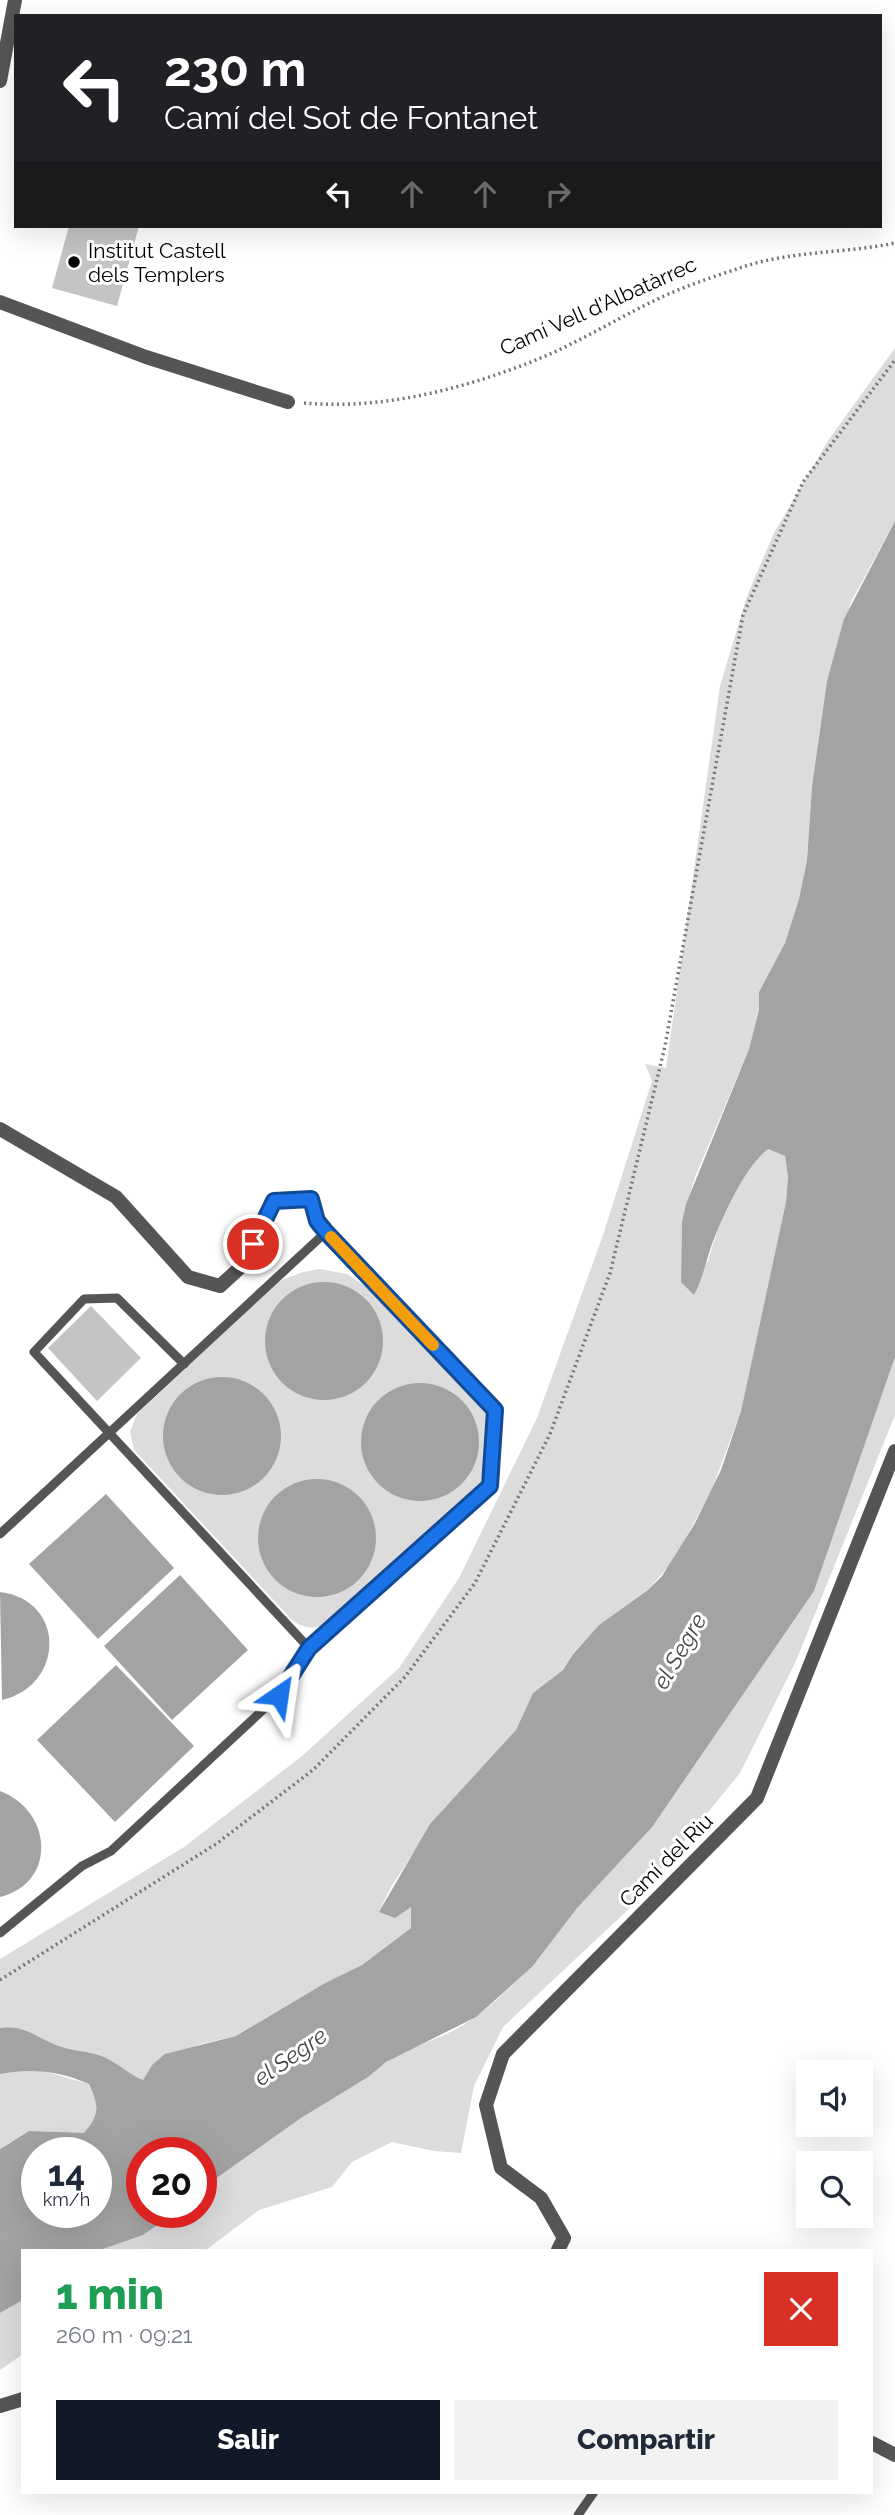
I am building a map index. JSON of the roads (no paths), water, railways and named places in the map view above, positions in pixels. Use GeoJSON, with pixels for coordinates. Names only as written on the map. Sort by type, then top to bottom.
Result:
{"type":"FeatureCollection","features":[{"type":"Feature","properties":{"kind":"street"},"geometry":{"type":"LineString","coordinates":[[0,81],[15,0]]}},
{"type":"Feature","properties":{"kind":"street"},"geometry":{"type":"LineString","coordinates":[[0,302],[146,357],[288,402]]}},
{"type":"Feature","properties":{"kind":"street"},"geometry":{"type":"LineString","coordinates":[[0,1129],[116,1197],[188,1277],[220,1286],[243,1265],[274,1201],[311,1199],[322,1226]]}},
{"type":"Feature","properties":{"kind":"street","name":"Camí del Riu"},"geometry":{"type":"LineString","coordinates":[[559,2249],[565,2238],[541,2198],[501,2168],[486,2105],[503,2053],[757,1798],[895,1451]]}},
{"type":"Feature","properties":{"kind":"street"},"geometry":{"type":"LineString","coordinates":[[0,2406],[21,2400]]}},
{"type":"Feature","properties":{"kind":"street"},"geometry":{"type":"LineString","coordinates":[[873,2444],[895,2455]]}},
{"type":"Feature","properties":{"kind":"lane"},"geometry":{"type":"LineString","coordinates":[[0,1534],[184,1364],[322,1226],[495,1410],[490,1486],[309,1648],[279,1695],[111,1852],[82,1866],[0,1933]]}},
{"type":"Feature","properties":{"kind":"lane"},"geometry":{"type":"LineString","coordinates":[[184,1364],[117,1298],[84,1299],[34,1352],[309,1648]]}},
{"type":"Feature","properties":{"kind":"lane"},"geometry":{"type":"LineString","coordinates":[[578,2515],[593,2494]]}},
{"type":"Feature","properties":{"kind":"water","name":"el Segre"},"geometry":{"type":"Polygon","coordinates":[[[895,521],[895,1357],[814,1591],[652,1827],[577,1908],[532,1967],[476,2017],[386,2062],[368,2077],[301,2118],[217,2178],[217,2137],[126,2137],[126,2228],[153,2228],[143,2235],[103,2249],[21,2249],[21,2301],[0,2313],[0,2149],[29,2131],[84,2133],[93,2120],[96,2104],[89,2084],[78,2080],[45,2072],[0,2074],[0,2028],[17,2028],[62,2047],[98,2055],[143,2080],[152,2065],[165,2054],[236,2036],[325,1983],[362,1965],[411,1928],[411,1907],[395,1918],[379,1912],[430,1824],[516,1730],[533,1693],[563,1670],[573,1654],[599,1625],[648,1590],[662,1576],[694,1525],[721,1470],[741,1411],[786,1202],[788,1177],[785,1156],[768,1149],[743,1179],[717,1232],[694,1295],[681,1282],[682,1222],[686,1204],[749,1049],[759,1010],[759,992],[785,943],[799,899],[807,860],[812,786],[827,681],[844,619],[895,521]]]}},
{"type":"Feature","properties":{"kind":"water"},"geometry":{"type":"Polygon","coordinates":[[[324,1282],[347,1286],[366,1299],[379,1318],[383,1341],[379,1364],[366,1383],[347,1396],[324,1400],[301,1396],[282,1383],[269,1364],[265,1341],[269,1318],[282,1299],[301,1286],[324,1282]]]}},
{"type":"Feature","properties":{"kind":"water"},"geometry":{"type":"Polygon","coordinates":[[[222,1377],[245,1381],[264,1394],[277,1413],[281,1436],[277,1459],[264,1478],[245,1491],[222,1495],[199,1491],[180,1478],[167,1459],[163,1436],[167,1413],[180,1394],[199,1381],[222,1377]]]}},
{"type":"Feature","properties":{"kind":"water"},"geometry":{"type":"Polygon","coordinates":[[[420,1383],[443,1387],[462,1400],[475,1419],[479,1442],[475,1465],[462,1484],[443,1497],[420,1501],[397,1497],[378,1484],[365,1465],[361,1442],[365,1419],[378,1400],[397,1387],[420,1383]]]}},
{"type":"Feature","properties":{"kind":"water"},"geometry":{"type":"Polygon","coordinates":[[[317,1479],[340,1483],[359,1496],[372,1515],[376,1538],[372,1561],[359,1580],[340,1593],[317,1597],[294,1593],[275,1580],[262,1561],[258,1538],[262,1515],[275,1496],[294,1483],[317,1479]]]}},
{"type":"Feature","properties":{"kind":"water"},"geometry":{"type":"Polygon","coordinates":[[[106,1494],[174,1568],[98,1639],[29,1564],[106,1494]]]}},
{"type":"Feature","properties":{"kind":"water"},"geometry":{"type":"Polygon","coordinates":[[[180,1575],[248,1650],[172,1720],[104,1646],[180,1575]]]}},
{"type":"Feature","properties":{"kind":"water"},"geometry":{"type":"Polygon","coordinates":[[[0,1592],[22,1598],[37,1610],[46,1626],[49,1643],[46,1661],[38,1678],[23,1691],[2,1700],[0,1592]]]}},
{"type":"Feature","properties":{"kind":"water"},"geometry":{"type":"Polygon","coordinates":[[[116,1665],[194,1746],[115,1822],[37,1740],[116,1665]]]}},
{"type":"Feature","properties":{"kind":"water"},"geometry":{"type":"Polygon","coordinates":[[[0,1791],[18,1801],[30,1814],[38,1830],[41,1846],[39,1863],[32,1877],[19,1889],[0,1897],[0,1791]]]}},
{"type":"Feature","properties":{"kind":"place","name":"Institut Castell dels Templers"},"geometry":{"type":"Point","coordinates":[74,262]}}]}
